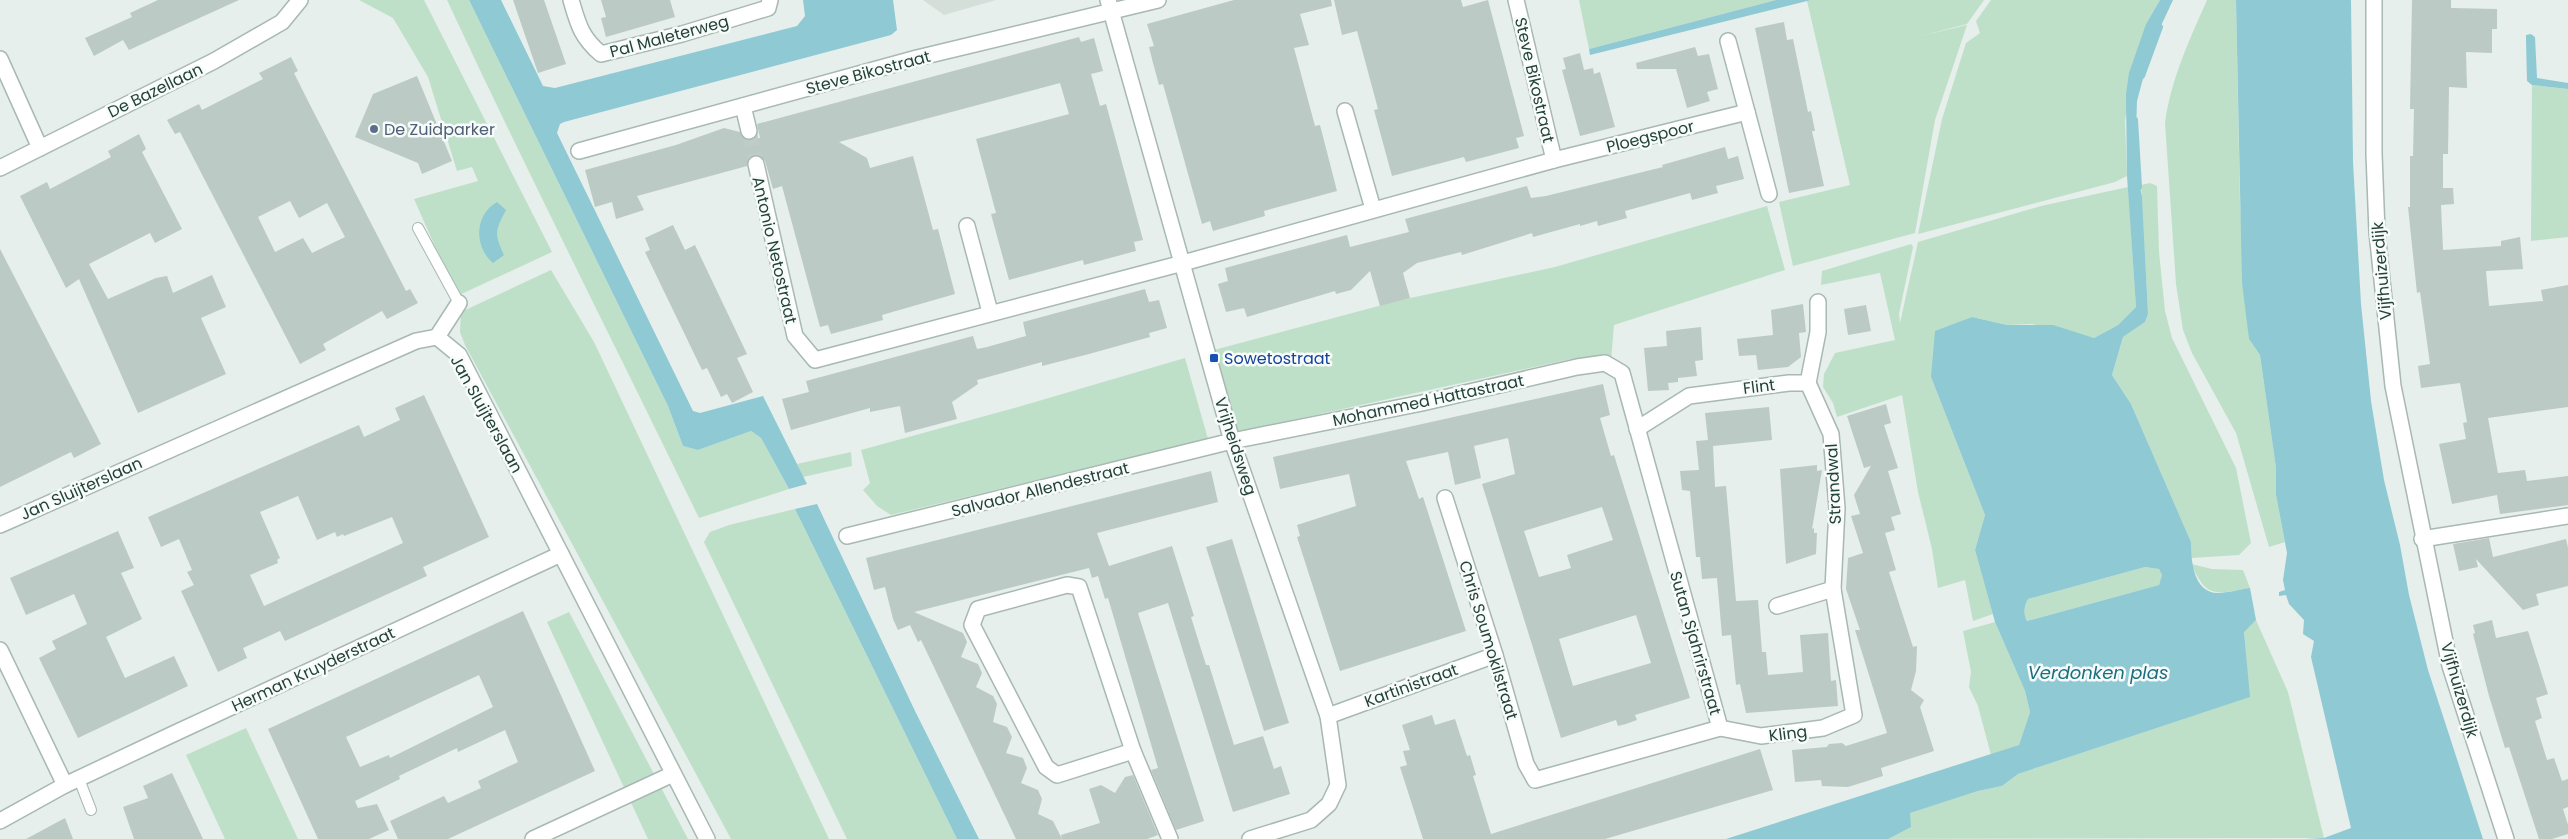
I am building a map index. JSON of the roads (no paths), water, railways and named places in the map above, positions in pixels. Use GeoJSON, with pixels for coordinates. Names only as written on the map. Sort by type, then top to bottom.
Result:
{"type":"FeatureCollection","features":[{"type":"Feature","properties":{"kind":"street","name":"De Bazellaan"},"geometry":{"type":"LineString","coordinates":[[0,168],[214,61],[282,22],[300,0]]}},
{"type":"Feature","properties":{"kind":"street","name":"Pal Maleterweg"},"geometry":{"type":"LineString","coordinates":[[571,0],[578,25],[587,42],[601,54],[682,34],[769,4]]}},
{"type":"Feature","properties":{"kind":"street","name":"Steve Bikostraat"},"geometry":{"type":"LineString","coordinates":[[579,151],[1109,5],[1158,0]]}},
{"type":"Feature","properties":{"kind":"street","name":"Steve Bikostraat"},"geometry":{"type":"LineString","coordinates":[[1516,0],[1554,160]]}},
{"type":"Feature","properties":{"kind":"street","name":"Vijfhuizerdijk"},"geometry":{"type":"LineString","coordinates":[[2374,0],[2374,154],[2384,313],[2393,386],[2422,539],[2450,666],[2506,839]]}},
{"type":"Feature","properties":{"kind":"street","name":"Vrijheidsweg"},"geometry":{"type":"LineString","coordinates":[[1109,5],[1232,441],[1328,716],[1338,785],[1329,804],[1311,820],[1250,839]]}},
{"type":"Feature","properties":{"kind":"street"},"geometry":{"type":"LineString","coordinates":[[1728,41],[1768,194]]}},
{"type":"Feature","properties":{"kind":"street"},"geometry":{"type":"LineString","coordinates":[[0,59],[40,148]]}},
{"type":"Feature","properties":{"kind":"street"},"geometry":{"type":"LineString","coordinates":[[743,106],[748,131]]}},
{"type":"Feature","properties":{"kind":"street"},"geometry":{"type":"LineString","coordinates":[[1345,111],[1373,209]]}},
{"type":"Feature","properties":{"kind":"street","name":"Ploegspoor"},"geometry":{"type":"LineString","coordinates":[[1554,160],[1747,112]]}},
{"type":"Feature","properties":{"kind":"street"},"geometry":{"type":"LineString","coordinates":[[967,226],[990,312],[1183,263],[1554,160]]}},
{"type":"Feature","properties":{"kind":"street","name":"Antonio Netostraat"},"geometry":{"type":"LineString","coordinates":[[756,164],[795,336],[815,360],[990,312]]}},
{"type":"Feature","properties":{"kind":"street"},"geometry":{"type":"LineString","coordinates":[[1808,383],[1818,332],[1818,302]]}},
{"type":"Feature","properties":{"kind":"street"},"geometry":{"type":"LineString","coordinates":[[437,337],[459,303]]}},
{"type":"Feature","properties":{"kind":"street","name":"Jan Sluijterslaan"},"geometry":{"type":"LineString","coordinates":[[0,524],[409,345],[437,337],[459,355],[562,554],[672,774],[707,839]]}},
{"type":"Feature","properties":{"kind":"street","name":"Mohammed Hattastraat"},"geometry":{"type":"LineString","coordinates":[[1232,441],[1422,403],[1576,367],[1605,363],[1622,373]]}},
{"type":"Feature","properties":{"kind":"street","name":"Sutan Sjahrirstraat"},"geometry":{"type":"LineString","coordinates":[[1535,780],[1720,728],[1622,373]]}},
{"type":"Feature","properties":{"kind":"street","name":"Flint"},"geometry":{"type":"LineString","coordinates":[[1637,429],[1689,396],[1789,383],[1808,383]]}},
{"type":"Feature","properties":{"kind":"street","name":"Strandwal"},"geometry":{"type":"LineString","coordinates":[[1808,383],[1831,434],[1837,508],[1833,589],[1854,715]]}},
{"type":"Feature","properties":{"kind":"street","name":"Salvador Allendestraat"},"geometry":{"type":"LineString","coordinates":[[847,536],[1232,441]]}},
{"type":"Feature","properties":{"kind":"street","name":"Chris Soumokilstraat"},"geometry":{"type":"LineString","coordinates":[[1445,498],[1495,655],[1526,764],[1535,780]]}},
{"type":"Feature","properties":{"kind":"street"},"geometry":{"type":"LineString","coordinates":[[2422,539],[2568,516]]}},
{"type":"Feature","properties":{"kind":"street","name":"Herman Kruyderstraat"},"geometry":{"type":"LineString","coordinates":[[0,821],[72,782],[562,554]]}},
{"type":"Feature","properties":{"kind":"street"},"geometry":{"type":"LineString","coordinates":[[1133,751],[1057,776],[1046,767],[972,625],[978,609],[1067,585],[1079,587],[1133,751],[1170,839]]}},
{"type":"Feature","properties":{"kind":"street"},"geometry":{"type":"LineString","coordinates":[[1777,606],[1833,589]]}},
{"type":"Feature","properties":{"kind":"street"},"geometry":{"type":"LineString","coordinates":[[0,650],[72,782]]}},
{"type":"Feature","properties":{"kind":"street","name":"Kartinistraat"},"geometry":{"type":"LineString","coordinates":[[1328,716],[1495,655]]}},
{"type":"Feature","properties":{"kind":"street","name":"Kling"},"geometry":{"type":"LineString","coordinates":[[1720,728],[1761,736],[1824,728],[1854,715]]}},
{"type":"Feature","properties":{"kind":"street"},"geometry":{"type":"LineString","coordinates":[[533,839],[672,774]]}},
{"type":"Feature","properties":{"kind":"lane"},"geometry":{"type":"LineString","coordinates":[[418,228],[459,303]]}},
{"type":"Feature","properties":{"kind":"lane"},"geometry":{"type":"LineString","coordinates":[[72,782],[91,810]]}},
{"type":"Feature","properties":{"kind":"water"},"geometry":{"type":"Polygon","coordinates":[[[469,0],[501,0],[543,86],[555,88],[797,26],[805,16],[803,0],[893,0],[897,30],[891,35],[564,122],[560,124],[557,133],[693,411],[700,413],[763,396],[807,484],[789,489],[761,438],[751,431],[698,450],[683,446],[668,406],[469,0]]]}},
{"type":"Feature","properties":{"kind":"water"},"geometry":{"type":"Polygon","coordinates":[[[1776,0],[1811,0],[1590,55],[1589,49],[1776,0]]]}},
{"type":"Feature","properties":{"kind":"water","name":"Verdonken plas"},"geometry":{"type":"Polygon","coordinates":[[[2160,0],[2173,0],[2152,45],[2137,101],[2135,161],[2142,197],[2148,314],[2145,322],[2123,337],[2112,375],[2131,404],[2191,542],[2193,566],[2198,582],[2210,592],[2218,593],[2250,588],[2256,620],[2244,632],[2250,697],[2018,774],[2002,786],[1978,791],[1910,813],[1911,827],[1888,839],[1726,839],[2019,745],[2030,712],[2025,691],[1995,622],[1975,550],[1985,515],[1931,377],[1935,331],[1972,317],[2007,325],[2053,325],[2094,338],[2118,325],[2136,307],[2127,176],[2126,94],[2129,73],[2146,24],[2160,0]],[[2145,567],[2028,599],[2025,610],[2027,621],[2159,585],[2162,575],[2159,569],[2145,567]]]}},
{"type":"Feature","properties":{"kind":"water"},"geometry":{"type":"Polygon","coordinates":[[[2236,0],[2351,0],[2353,162],[2361,304],[2371,401],[2384,480],[2400,545],[2409,595],[2428,670],[2483,839],[2305,839],[2324,838],[2351,828],[2311,657],[2314,641],[2303,634],[2304,620],[2289,604],[2286,595],[2279,596],[2279,592],[2285,590],[2283,580],[2287,553],[2276,495],[2276,468],[2260,355],[2249,339],[2242,283],[2236,0]]]}},
{"type":"Feature","properties":{"kind":"water"},"geometry":{"type":"Polygon","coordinates":[[[2531,34],[2535,37],[2537,78],[2568,83],[2568,89],[2532,85],[2527,81],[2526,35],[2531,34]]]}},
{"type":"Feature","properties":{"kind":"water"},"geometry":{"type":"Polygon","coordinates":[[[497,202],[506,210],[497,232],[504,255],[493,263],[482,249],[479,231],[484,215],[497,202]]]}},
{"type":"Feature","properties":{"kind":"water"},"geometry":{"type":"Polygon","coordinates":[[[817,504],[915,711],[979,839],[957,839],[795,509],[817,504]]]}},
{"type":"Feature","properties":{"kind":"waterway"},"geometry":{"type":"LineString","coordinates":[[2142,76],[2160,27]]}},
{"type":"Feature","properties":{"kind":"waterway"},"geometry":{"type":"LineString","coordinates":[[2135,120],[2139,187]]}},
{"type":"Feature","properties":{"kind":"tunnel"},"geometry":{"type":"LineString","coordinates":[[749,131],[756,164]]}},
{"type":"Feature","properties":{"kind":"place","name":"De Zuidparker"},"geometry":{"type":"Point","coordinates":[374,129]}},
{"type":"Feature","properties":{"kind":"place","name":"Sowetostraat"},"geometry":{"type":"Point","coordinates":[1214,358]}}]}
